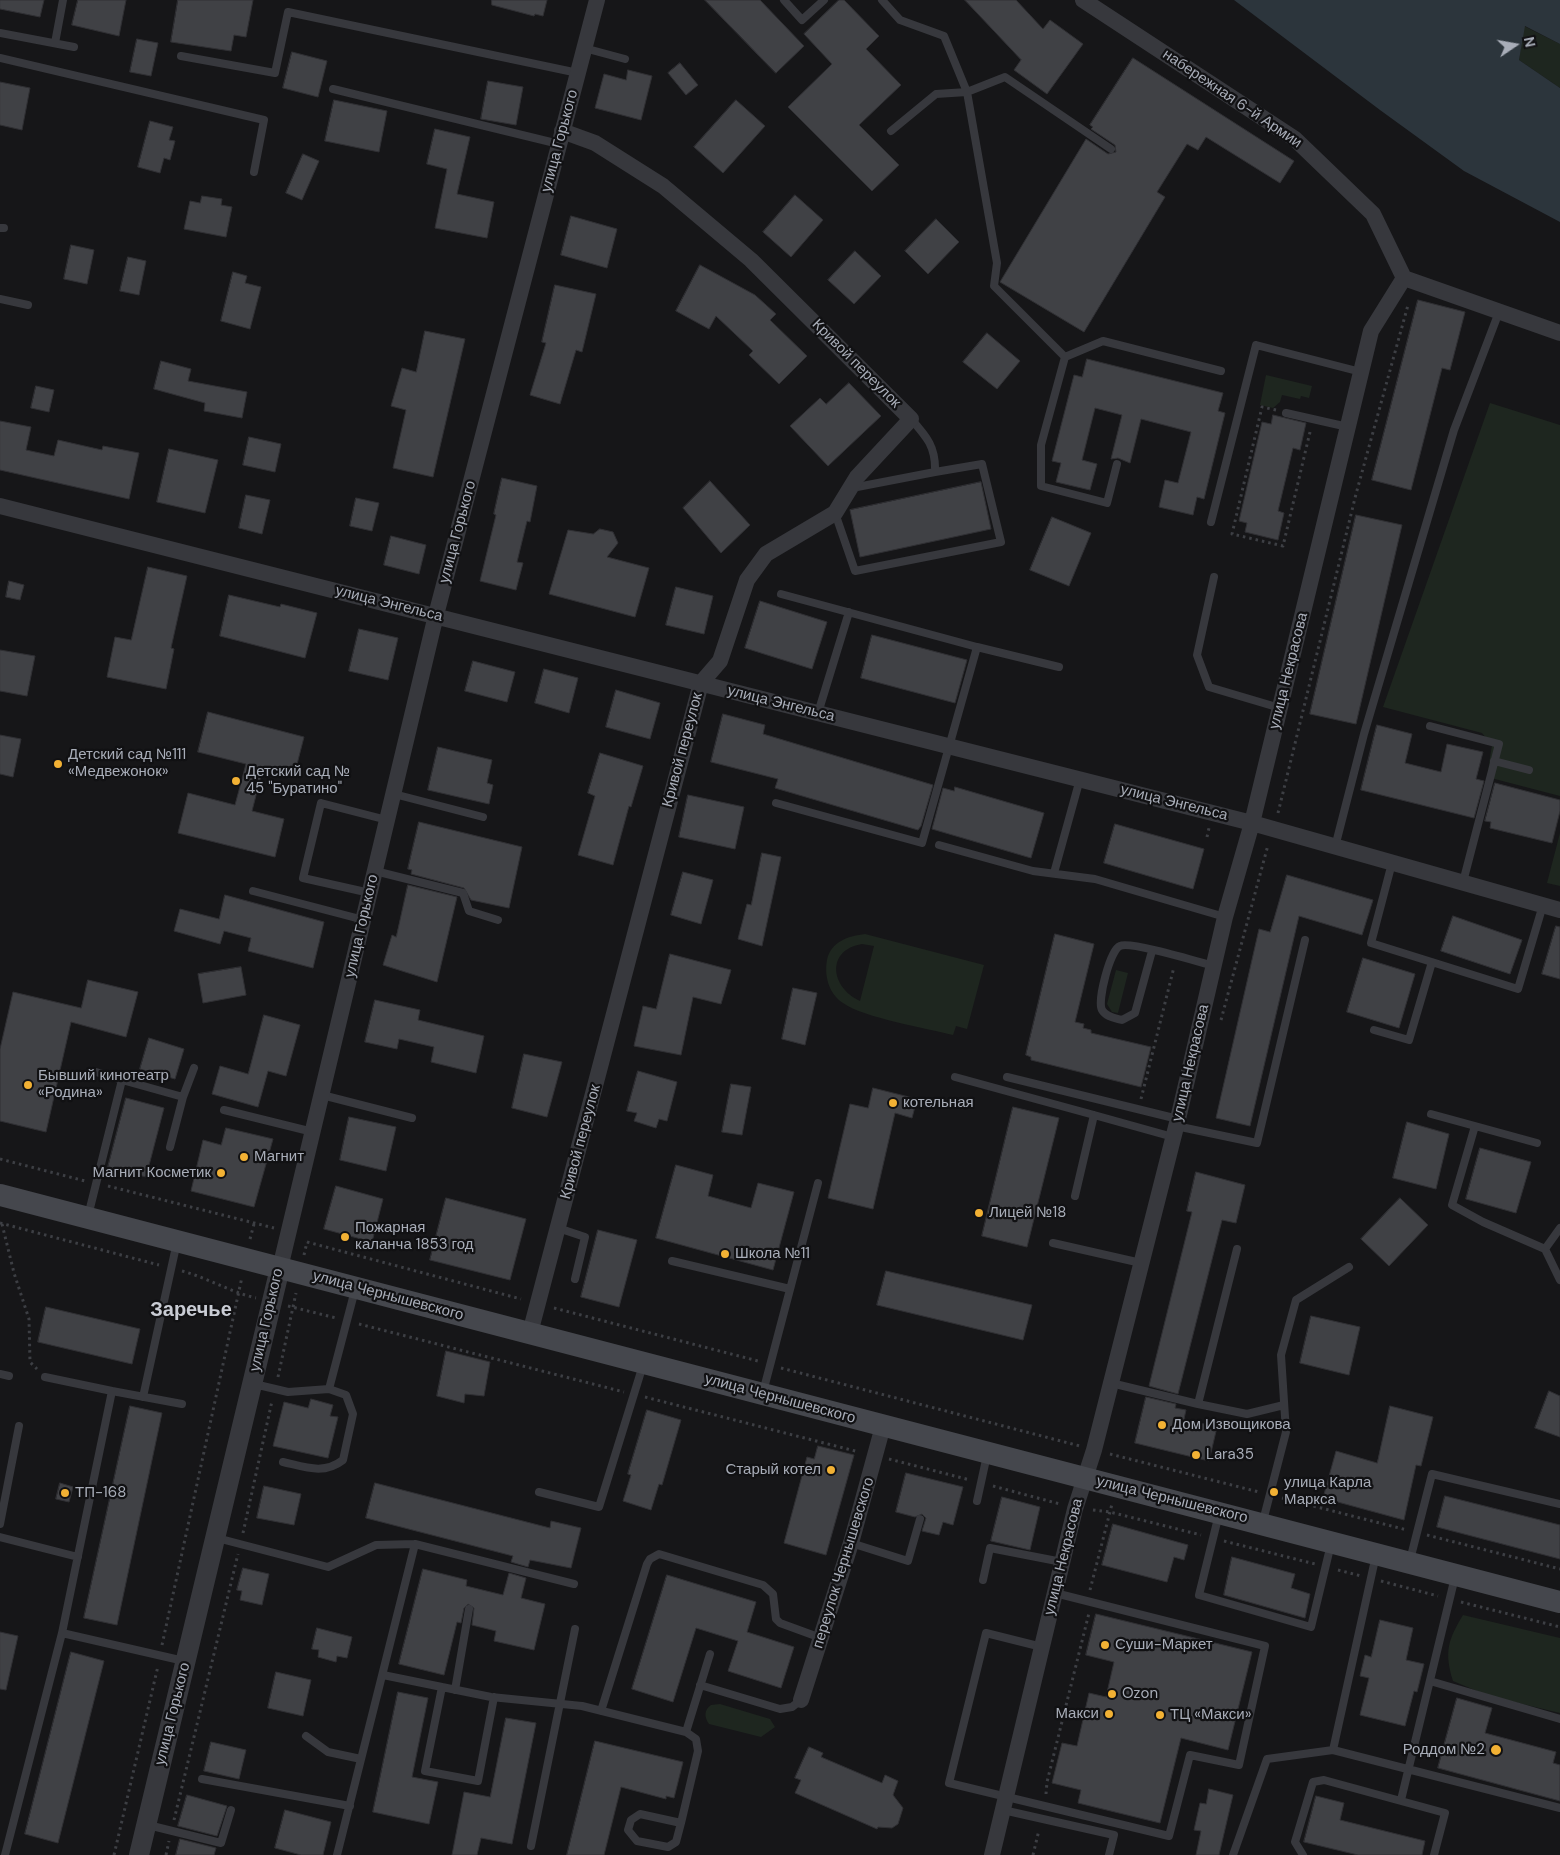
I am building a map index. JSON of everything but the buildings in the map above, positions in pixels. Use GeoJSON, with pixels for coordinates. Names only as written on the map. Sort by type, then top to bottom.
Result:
{"type":"FeatureCollection","features":[{"type":"Feature","properties":{"kind":"main road","name":"улица Чернышевского"},"geometry":{"type":"LineString","coordinates":[[0,1195],[1560,1602]]}},
{"type":"Feature","properties":{"kind":"street","name":"улица Горького"},"geometry":{"type":"LineString","coordinates":[[139,1855],[271,1302],[290,1270],[289,1231],[436,615],[597,0]]}},
{"type":"Feature","properties":{"kind":"street","name":"набережная 6-й Армии"},"geometry":{"type":"LineString","coordinates":[[1084,0],[1296,139],[1373,214],[1409,280]]}},
{"type":"Feature","properties":{"kind":"street","name":"Кривой переулок"},"geometry":{"type":"LineString","coordinates":[[530,1334],[701,683],[720,661],[747,580],[766,554],[835,513],[857,477],[911,419],[751,260],[663,186],[595,143],[561,138]]}},
{"type":"Feature","properties":{"kind":"street"},"geometry":{"type":"LineString","coordinates":[[1409,280],[1560,333]]}},
{"type":"Feature","properties":{"kind":"street","name":"улица Некрасова"},"geometry":{"type":"LineString","coordinates":[[992,1855],[1075,1509],[1094,1450],[1226,917],[1252,823],[1361,372],[1372,331],[1409,280]]}},
{"type":"Feature","properties":{"kind":"street","name":"улица Энгельса"},"geometry":{"type":"LineString","coordinates":[[0,506],[1252,823],[1560,910]]}},
{"type":"Feature","properties":{"kind":"street","name":"переулок Чернышевского"},"geometry":{"type":"LineString","coordinates":[[801,1700],[851,1544],[883,1426]]}},
{"type":"Feature","properties":{"kind":"lane"},"geometry":{"type":"LineString","coordinates":[[55,43],[63,0]]}},
{"type":"Feature","properties":{"kind":"lane"},"geometry":{"type":"LineString","coordinates":[[784,0],[802,20],[824,0]]}},
{"type":"Feature","properties":{"kind":"lane"},"geometry":{"type":"LineString","coordinates":[[882,0],[900,20],[944,36],[967,92],[997,263],[994,286],[1065,357]]}},
{"type":"Feature","properties":{"kind":"lane"},"geometry":{"type":"LineString","coordinates":[[181,56],[275,73],[288,12],[578,73]]}},
{"type":"Feature","properties":{"kind":"lane"},"geometry":{"type":"LineString","coordinates":[[0,33],[74,47]]}},
{"type":"Feature","properties":{"kind":"lane"},"geometry":{"type":"LineString","coordinates":[[584,48],[625,59]]}},
{"type":"Feature","properties":{"kind":"lane"},"geometry":{"type":"LineString","coordinates":[[0,58],[264,120],[254,172]]}},
{"type":"Feature","properties":{"kind":"lane"},"geometry":{"type":"LineString","coordinates":[[892,131],[936,94],[967,92],[1005,77],[1111,149]]}},
{"type":"Feature","properties":{"kind":"lane"},"geometry":{"type":"LineString","coordinates":[[333,89],[561,138]]}},
{"type":"Feature","properties":{"kind":"lane"},"geometry":{"type":"LineString","coordinates":[[0,299],[28,306]]}},
{"type":"Feature","properties":{"kind":"lane"},"geometry":{"type":"LineString","coordinates":[[1335,847],[1364,734],[1454,430],[1499,312]]}},
{"type":"Feature","properties":{"kind":"lane"},"geometry":{"type":"LineString","coordinates":[[1065,357],[1103,341],[1221,371]]}},
{"type":"Feature","properties":{"kind":"lane"},"geometry":{"type":"LineString","coordinates":[[1211,522],[1256,346],[1361,372]]}},
{"type":"Feature","properties":{"kind":"lane"},"geometry":{"type":"LineString","coordinates":[[1065,357],[1041,445],[1041,486],[1108,503],[1117,464]]}},
{"type":"Feature","properties":{"kind":"lane"},"geometry":{"type":"LineString","coordinates":[[1286,412],[1348,427]]}},
{"type":"Feature","properties":{"kind":"lane"},"geometry":{"type":"LineString","coordinates":[[911,419],[929,440],[936,457],[935,472]]}},
{"type":"Feature","properties":{"kind":"lane"},"geometry":{"type":"LineString","coordinates":[[835,513],[855,571],[1001,542],[982,464],[850,489]]}},
{"type":"Feature","properties":{"kind":"lane"},"geometry":{"type":"LineString","coordinates":[[1214,577],[1197,655],[1209,687],[1280,708]]}},
{"type":"Feature","properties":{"kind":"lane"},"geometry":{"type":"LineString","coordinates":[[781,594],[1059,667]]}},
{"type":"Feature","properties":{"kind":"lane"},"geometry":{"type":"LineString","coordinates":[[818,713],[849,612]]}},
{"type":"Feature","properties":{"kind":"lane"},"geometry":{"type":"LineString","coordinates":[[776,803],[922,843],[948,746],[978,647]]}},
{"type":"Feature","properties":{"kind":"lane"},"geometry":{"type":"LineString","coordinates":[[1430,726],[1499,744],[1462,882]]}},
{"type":"Feature","properties":{"kind":"lane"},"geometry":{"type":"LineString","coordinates":[[1494,761],[1529,770]]}},
{"type":"Feature","properties":{"kind":"lane"},"geometry":{"type":"LineString","coordinates":[[1054,873],[1080,779]]}},
{"type":"Feature","properties":{"kind":"lane"},"geometry":{"type":"LineString","coordinates":[[394,794],[483,817]]}},
{"type":"Feature","properties":{"kind":"lane"},"geometry":{"type":"LineString","coordinates":[[370,893],[303,878],[321,803],[387,820]]}},
{"type":"Feature","properties":{"kind":"lane"},"geometry":{"type":"LineString","coordinates":[[939,845],[1033,871],[1095,879],[1226,917]]}},
{"type":"Feature","properties":{"kind":"lane"},"geometry":{"type":"LineString","coordinates":[[1392,863],[1370,943],[1518,989],[1543,905]]}},
{"type":"Feature","properties":{"kind":"lane"},"geometry":{"type":"LineString","coordinates":[[375,872],[463,893],[469,912],[498,920]]}},
{"type":"Feature","properties":{"kind":"lane"},"geometry":{"type":"LineString","coordinates":[[253,891],[364,920]]}},
{"type":"Feature","properties":{"kind":"lane"},"geometry":{"type":"LineString","coordinates":[[955,1077],[1094,1115],[1175,1127],[1257,1143],[1305,940]]}},
{"type":"Feature","properties":{"kind":"lane"},"geometry":{"type":"LineString","coordinates":[[1152,950],[1134,1013],[1122,1020],[1108,1016],[1100,1004],[1112,952],[1124,945],[1152,950],[1214,966]]}},
{"type":"Feature","properties":{"kind":"lane"},"geometry":{"type":"LineString","coordinates":[[1374,1030],[1409,1040],[1432,962]]}},
{"type":"Feature","properties":{"kind":"lane"},"geometry":{"type":"LineString","coordinates":[[170,1147],[183,1097],[194,1068]]}},
{"type":"Feature","properties":{"kind":"lane"},"geometry":{"type":"LineString","coordinates":[[96,1072],[183,1097]]}},
{"type":"Feature","properties":{"kind":"lane"},"geometry":{"type":"LineString","coordinates":[[1007,1077],[1139,1109],[1175,1127]]}},
{"type":"Feature","properties":{"kind":"lane"},"geometry":{"type":"LineString","coordinates":[[88,1218],[122,1080]]}},
{"type":"Feature","properties":{"kind":"lane"},"geometry":{"type":"LineString","coordinates":[[322,1095],[412,1118]]}},
{"type":"Feature","properties":{"kind":"lane"},"geometry":{"type":"LineString","coordinates":[[224,1110],[313,1132]]}},
{"type":"Feature","properties":{"kind":"lane"},"geometry":{"type":"LineString","coordinates":[[1430,1114],[1537,1143]]}},
{"type":"Feature","properties":{"kind":"lane"},"geometry":{"type":"LineString","coordinates":[[1075,1196],[1094,1115]]}},
{"type":"Feature","properties":{"kind":"lane"},"geometry":{"type":"LineString","coordinates":[[1475,1126],[1452,1205],[1483,1222],[1545,1249],[1560,1280]]}},
{"type":"Feature","properties":{"kind":"lane"},"geometry":{"type":"LineString","coordinates":[[762,1394],[818,1184]]}},
{"type":"Feature","properties":{"kind":"lane"},"geometry":{"type":"LineString","coordinates":[[558,1228],[585,1236],[575,1279]]}},
{"type":"Feature","properties":{"kind":"lane"},"geometry":{"type":"LineString","coordinates":[[1545,1249],[1560,1228]]}},
{"type":"Feature","properties":{"kind":"lane"},"geometry":{"type":"LineString","coordinates":[[143,1397],[177,1241]]}},
{"type":"Feature","properties":{"kind":"lane"},"geometry":{"type":"LineString","coordinates":[[1053,1243],[1141,1263]]}},
{"type":"Feature","properties":{"kind":"lane"},"geometry":{"type":"LineString","coordinates":[[1198,1404],[1237,1249]]}},
{"type":"Feature","properties":{"kind":"lane"},"geometry":{"type":"LineString","coordinates":[[672,1261],[790,1289]]}},
{"type":"Feature","properties":{"kind":"lane"},"geometry":{"type":"LineString","coordinates":[[1263,1523],[1286,1432],[1281,1356],[1296,1300],[1349,1267]]}},
{"type":"Feature","properties":{"kind":"lane"},"geometry":{"type":"LineString","coordinates":[[330,1389],[356,1288]]}},
{"type":"Feature","properties":{"kind":"lane"},"geometry":{"type":"LineString","coordinates":[[539,1492],[599,1507],[643,1363]]}},
{"type":"Feature","properties":{"kind":"lane"},"geometry":{"type":"LineString","coordinates":[[0,1374],[9,1376]]}},
{"type":"Feature","properties":{"kind":"lane"},"geometry":{"type":"LineString","coordinates":[[44,1377],[182,1404]]}},
{"type":"Feature","properties":{"kind":"lane"},"geometry":{"type":"LineString","coordinates":[[252,1383],[288,1392],[330,1389],[346,1395],[353,1414],[343,1460],[334,1467],[320,1470],[282,1462]]}},
{"type":"Feature","properties":{"kind":"lane"},"geometry":{"type":"LineString","coordinates":[[1111,1383],[1247,1414],[1284,1405]]}},
{"type":"Feature","properties":{"kind":"lane"},"geometry":{"type":"LineString","coordinates":[[4,1855],[62,1633],[112,1391]]}},
{"type":"Feature","properties":{"kind":"lane"},"geometry":{"type":"LineString","coordinates":[[0,1524],[20,1426]]}},
{"type":"Feature","properties":{"kind":"lane"},"geometry":{"type":"LineString","coordinates":[[977,1501],[988,1453]]}},
{"type":"Feature","properties":{"kind":"lane"},"geometry":{"type":"LineString","coordinates":[[1409,1562],[1432,1474],[1560,1504]]}},
{"type":"Feature","properties":{"kind":"lane"},"geometry":{"type":"LineString","coordinates":[[1219,1512],[1199,1595],[1311,1627],[1332,1542]]}},
{"type":"Feature","properties":{"kind":"lane"},"geometry":{"type":"LineString","coordinates":[[851,1544],[908,1561],[920,1519]]}},
{"type":"Feature","properties":{"kind":"lane"},"geometry":{"type":"LineString","coordinates":[[0,1537],[78,1557]]}},
{"type":"Feature","properties":{"kind":"lane"},"geometry":{"type":"LineString","coordinates":[[215,1538],[328,1567],[376,1545],[415,1544],[574,1584]]}},
{"type":"Feature","properties":{"kind":"lane"},"geometry":{"type":"LineString","coordinates":[[337,1855],[415,1544]]}},
{"type":"Feature","properties":{"kind":"lane"},"geometry":{"type":"LineString","coordinates":[[983,1580],[990,1548],[1062,1562]]}},
{"type":"Feature","properties":{"kind":"lane"},"geometry":{"type":"LineString","coordinates":[[601,1711],[647,1564],[659,1554],[763,1585],[774,1594],[775,1613],[780,1624],[822,1638]]}},
{"type":"Feature","properties":{"kind":"lane"},"geometry":{"type":"LineString","coordinates":[[1333,1750],[1377,1554]]}},
{"type":"Feature","properties":{"kind":"lane"},"geometry":{"type":"LineString","coordinates":[[1400,1800],[1456,1575]]}},
{"type":"Feature","properties":{"kind":"lane"},"geometry":{"type":"LineString","coordinates":[[1004,1804],[1046,1806],[1169,1836],[1190,1755],[1238,1765],[1265,1646],[1055,1593]]}},
{"type":"Feature","properties":{"kind":"lane"},"geometry":{"type":"LineString","coordinates":[[455,1690],[469,1609]]}},
{"type":"Feature","properties":{"kind":"lane"},"geometry":{"type":"LineString","coordinates":[[531,1846],[575,1629]]}},
{"type":"Feature","properties":{"kind":"lane"},"geometry":{"type":"LineString","coordinates":[[62,1633],[186,1661]]}},
{"type":"Feature","properties":{"kind":"lane"},"geometry":{"type":"LineString","coordinates":[[1042,1647],[986,1633],[949,1783],[1042,1819],[1114,1835],[1109,1855]]}},
{"type":"Feature","properties":{"kind":"lane"},"geometry":{"type":"LineString","coordinates":[[686,1732],[710,1654]]}},
{"type":"Feature","properties":{"kind":"lane"},"geometry":{"type":"LineString","coordinates":[[382,1675],[494,1697],[559,1703],[601,1711],[686,1732],[696,1739],[698,1751],[681,1823],[676,1842],[668,1848],[637,1841],[628,1830],[630,1820],[640,1814],[681,1823]]}},
{"type":"Feature","properties":{"kind":"lane"},"geometry":{"type":"LineString","coordinates":[[1430,1681],[1560,1718]]}},
{"type":"Feature","properties":{"kind":"lane"},"geometry":{"type":"LineString","coordinates":[[700,1685],[780,1709],[792,1707],[801,1700]]}},
{"type":"Feature","properties":{"kind":"lane"},"geometry":{"type":"LineString","coordinates":[[442,1687],[426,1771],[478,1781],[494,1697]]}},
{"type":"Feature","properties":{"kind":"lane"},"geometry":{"type":"LineString","coordinates":[[306,1736],[328,1752],[361,1759]]}},
{"type":"Feature","properties":{"kind":"lane"},"geometry":{"type":"LineString","coordinates":[[1233,1855],[1267,1758],[1333,1750],[1560,1808]]}},
{"type":"Feature","properties":{"kind":"lane"},"geometry":{"type":"LineString","coordinates":[[202,1779],[350,1806]]}},
{"type":"Feature","properties":{"kind":"lane"},"geometry":{"type":"LineString","coordinates":[[1303,1855],[1294,1842],[1313,1782],[1324,1780],[1445,1812],[1434,1855]]}},
{"type":"Feature","properties":{"kind":"lane"},"geometry":{"type":"LineString","coordinates":[[146,1825],[221,1843],[231,1810]]}},
{"type":"Feature","properties":{"kind":"path"},"geometry":{"type":"LineString","coordinates":[[1219,1026],[1272,829],[1283,800],[1409,280]]}},
{"type":"Feature","properties":{"kind":"path"},"geometry":{"type":"LineString","coordinates":[[1286,412],[1262,407],[1232,534],[1283,546],[1313,419]]}},
{"type":"Feature","properties":{"kind":"path"},"geometry":{"type":"LineString","coordinates":[[1139,1109],[1176,957]]}},
{"type":"Feature","properties":{"kind":"path"},"geometry":{"type":"LineString","coordinates":[[0,1159],[289,1231],[307,1242],[1124,1458],[1560,1569]]}},
{"type":"Feature","properties":{"kind":"path"},"geometry":{"type":"LineString","coordinates":[[44,1377],[30,1362],[30,1319],[14,1273],[1,1224],[201,1276],[239,1294],[271,1302]]}},
{"type":"Feature","properties":{"kind":"path"},"geometry":{"type":"LineString","coordinates":[[166,1855],[240,1544],[293,1307],[290,1270],[307,1242]]}},
{"type":"Feature","properties":{"kind":"path"},"geometry":{"type":"LineString","coordinates":[[114,1855],[246,1259]]}},
{"type":"Feature","properties":{"kind":"path"},"geometry":{"type":"LineString","coordinates":[[293,1307],[981,1483],[1075,1509],[1110,1512],[1560,1627]]}},
{"type":"Feature","properties":{"kind":"path"},"geometry":{"type":"LineString","coordinates":[[1111,1454],[1113,1445]]}},
{"type":"Feature","properties":{"kind":"path"},"geometry":{"type":"LineString","coordinates":[[1046,1806],[1047,1782],[1089,1611],[1087,1601],[1124,1458]]}},
{"type":"Feature","properties":{"kind":"path"},"geometry":{"type":"LineString","coordinates":[[1033,1855],[1042,1819]]}},
{"type":"Feature","properties":{"kind":"shaded area"},"geometry":{"type":"Polygon","coordinates":[[[1234,0],[1560,0],[1560,44],[1525,26],[1519,60],[1560,88],[1560,222],[1464,171],[1234,0]]]}},
{"type":"Feature","properties":{"kind":"shaded area"},"geometry":{"type":"Polygon","coordinates":[[[1524,26],[1560,44],[1560,88],[1519,60],[1524,26]]]}},
{"type":"Feature","properties":{"kind":"shaded area"},"geometry":{"type":"Polygon","coordinates":[[[1266,375],[1312,386],[1309,398],[1301,396],[1300,399],[1282,395],[1280,402],[1273,408],[1260,405],[1266,375]]]}},
{"type":"Feature","properties":{"kind":"shaded area"},"geometry":{"type":"Polygon","coordinates":[[[1490,403],[1560,425],[1560,796],[1487,777],[1492,745],[1482,733],[1383,707],[1490,403]]]}},
{"type":"Feature","properties":{"kind":"shaded area"},"geometry":{"type":"Polygon","coordinates":[[[1560,833],[1560,886],[1547,883],[1560,833]]]}},
{"type":"Feature","properties":{"kind":"shaded area"},"geometry":{"type":"Polygon","coordinates":[[[865,934],[984,965],[967,1029],[956,1026],[953,1035],[912,1026],[865,1013],[838,999],[831,990],[827,978],[827,960],[832,948],[837,944],[847,938],[865,934]],[[862,944],[850,948],[842,953],[838,961],[836,970],[838,978],[850,995],[860,1001],[874,946],[862,944]]]}},
{"type":"Feature","properties":{"kind":"shaded area"},"geometry":{"type":"Polygon","coordinates":[[[1116,970],[1128,973],[1118,1013],[1112,1012],[1107,1004],[1116,970]]]}},
{"type":"Feature","properties":{"kind":"shaded area"},"geometry":{"type":"Polygon","coordinates":[[[1463,1615],[1560,1638],[1560,1713],[1489,1696],[1453,1681],[1448,1654],[1449,1646],[1463,1615]]]}},
{"type":"Feature","properties":{"kind":"shaded area"},"geometry":{"type":"Polygon","coordinates":[[[720,1704],[770,1719],[775,1727],[761,1737],[709,1724],[706,1719],[707,1709],[711,1705],[720,1704]]]}},
{"type":"Feature","properties":{"kind":"place","name":"Детский сад №111 «Медвежонок»"},"geometry":{"type":"Point","coordinates":[58,764]}},
{"type":"Feature","properties":{"kind":"place","name":"Детский сад № 45 \"Буратино\""},"geometry":{"type":"Point","coordinates":[236,781]}},
{"type":"Feature","properties":{"kind":"place","name":"Бывший кинотеатр «Родина»"},"geometry":{"type":"Point","coordinates":[28,1085]}},
{"type":"Feature","properties":{"kind":"place","name":"котельная"},"geometry":{"type":"Point","coordinates":[893,1103]}},
{"type":"Feature","properties":{"kind":"place","name":"Магнит"},"geometry":{"type":"Point","coordinates":[244,1157]}},
{"type":"Feature","properties":{"kind":"place","name":"Магнит Косметик"},"geometry":{"type":"Point","coordinates":[221,1173]}},
{"type":"Feature","properties":{"kind":"place","name":"Лицей №18"},"geometry":{"type":"Point","coordinates":[979,1213]}},
{"type":"Feature","properties":{"kind":"place","name":"Пожарная каланча 1853 год"},"geometry":{"type":"Point","coordinates":[345,1237]}},
{"type":"Feature","properties":{"kind":"place","name":"Школа №11"},"geometry":{"type":"Point","coordinates":[725,1254]}},
{"type":"Feature","properties":{"kind":"place","name":"Дом Извощикова"},"geometry":{"type":"Point","coordinates":[1162,1425]}},
{"type":"Feature","properties":{"kind":"place","name":"Lara35"},"geometry":{"type":"Point","coordinates":[1196,1455]}},
{"type":"Feature","properties":{"kind":"place","name":"Старый котел"},"geometry":{"type":"Point","coordinates":[831,1470]}},
{"type":"Feature","properties":{"kind":"place","name":"улица Карла Маркса"},"geometry":{"type":"Point","coordinates":[1274,1492]}},
{"type":"Feature","properties":{"kind":"place","name":"ТП-168"},"geometry":{"type":"Point","coordinates":[65,1493]}},
{"type":"Feature","properties":{"kind":"place","name":"Суши-Маркет"},"geometry":{"type":"Point","coordinates":[1105,1645]}},
{"type":"Feature","properties":{"kind":"place","name":"Ozon"},"geometry":{"type":"Point","coordinates":[1112,1694]}},
{"type":"Feature","properties":{"kind":"place","name":"Макси"},"geometry":{"type":"Point","coordinates":[1109,1714]}},
{"type":"Feature","properties":{"kind":"place","name":"ТЦ «Макси»"},"geometry":{"type":"Point","coordinates":[1160,1715]}},
{"type":"Feature","properties":{"kind":"place","name":"Роддом №2"},"geometry":{"type":"Point","coordinates":[1496,1750]}},
{"type":"Feature","properties":{"kind":"district","name":"Заречье"},"geometry":{"type":"Point","coordinates":[191,1311]}}]}
